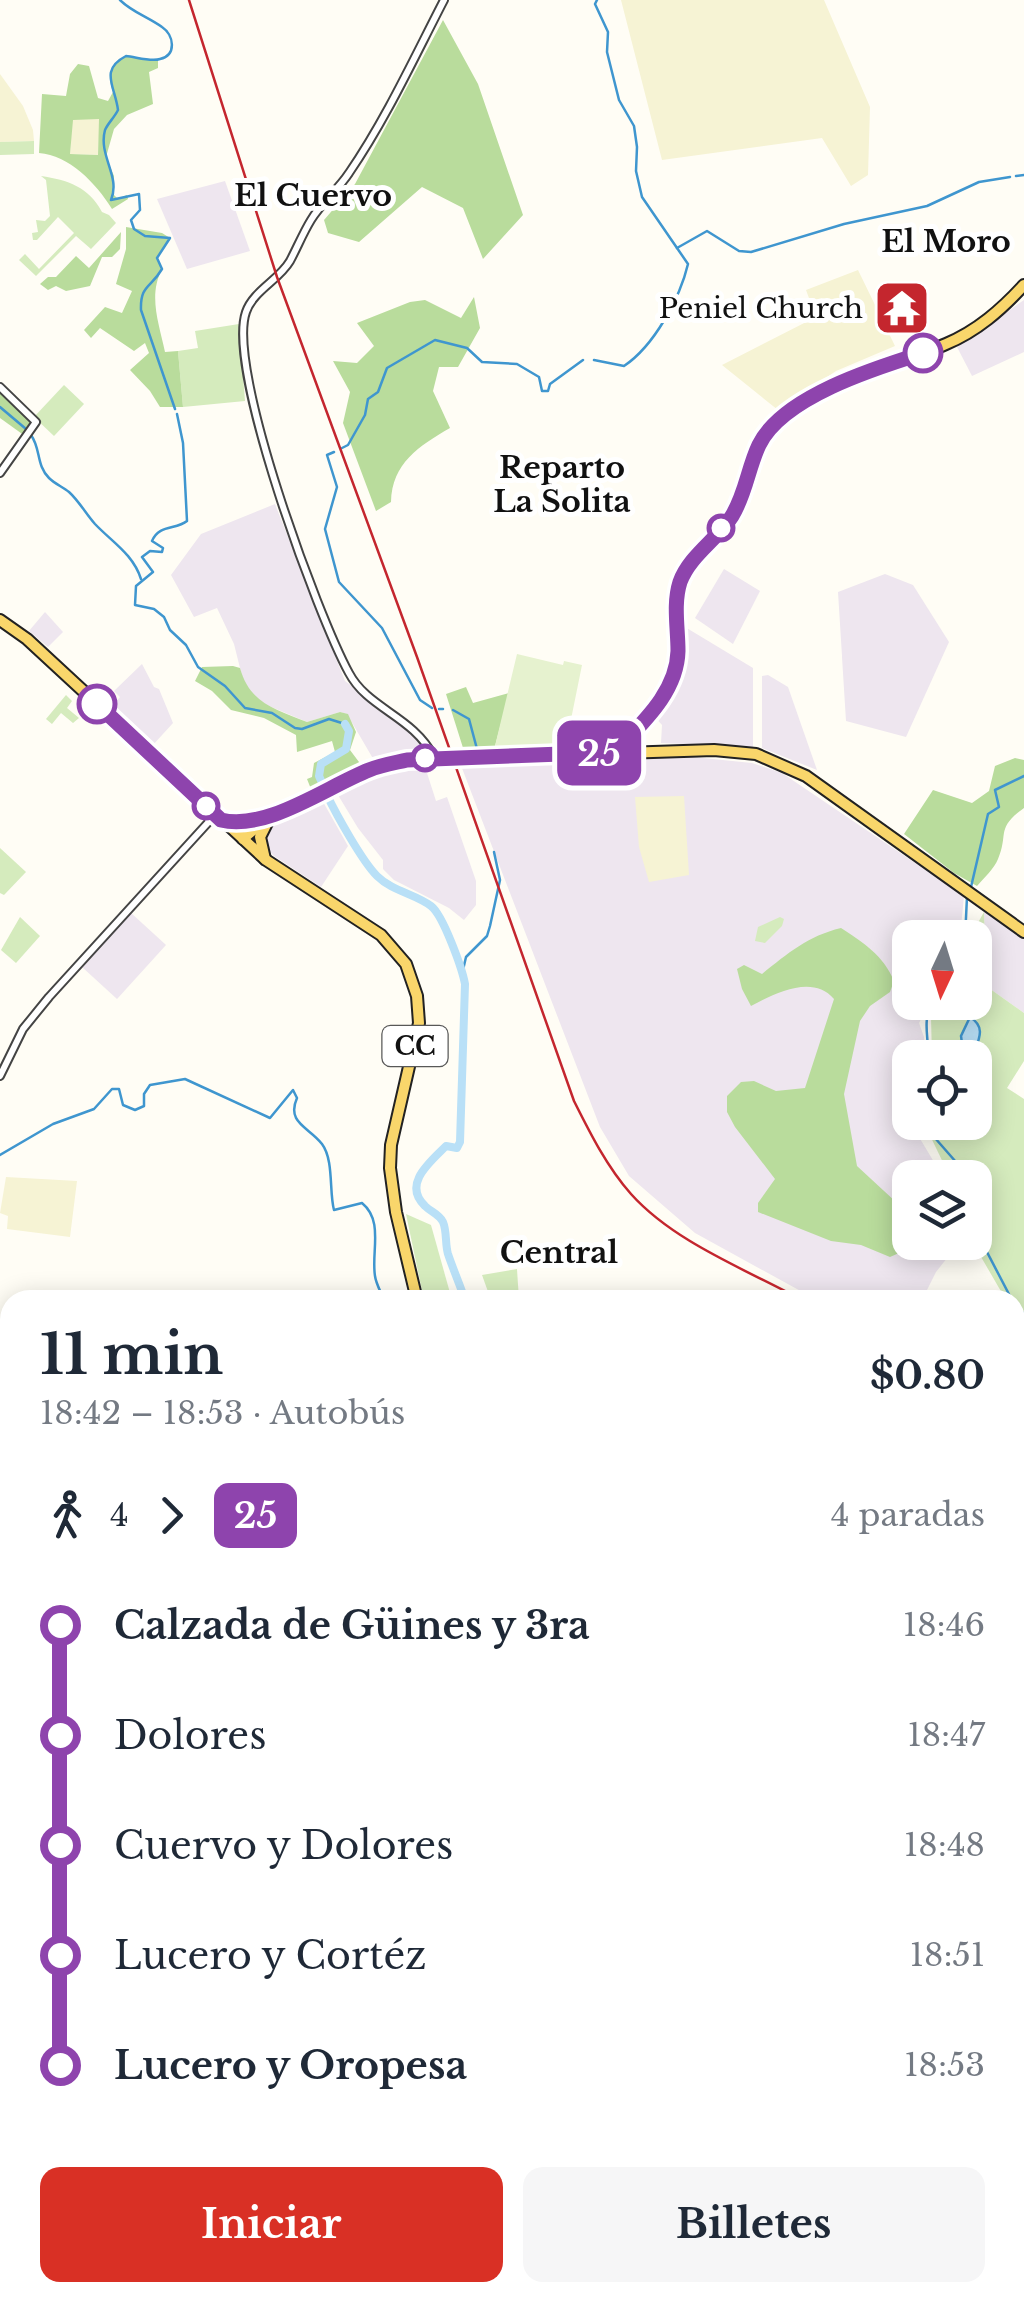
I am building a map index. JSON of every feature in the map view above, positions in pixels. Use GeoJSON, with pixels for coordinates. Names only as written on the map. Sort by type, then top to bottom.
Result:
{"type":"FeatureCollection","features":[{"type":"Feature","properties":{"kind":"main road"},"geometry":{"type":"LineString","coordinates":[[615,752],[668,688],[678,654],[677,599],[682,577],[735,510],[770,427],[831,388],[963,336],[999,312],[1024,285]]}},
{"type":"Feature","properties":{"kind":"main road","name":"CC"},"geometry":{"type":"LineString","coordinates":[[0,620],[39,650],[266,860],[381,934],[402,958],[414,984],[419,1023],[391,1145],[390,1168],[415,1290]]}},
{"type":"Feature","properties":{"kind":"main road"},"geometry":{"type":"LineString","coordinates":[[218,817],[246,823],[374,768],[434,758],[615,752],[756,754],[787,765],[1024,932]]}},
{"type":"Feature","properties":{"kind":"main road"},"geometry":{"type":"LineString","coordinates":[[243,840],[273,814]]}},
{"type":"Feature","properties":{"kind":"main road"},"geometry":{"type":"LineString","coordinates":[[266,860],[260,838],[273,814]]}},
{"type":"Feature","properties":{"kind":"street"},"geometry":{"type":"LineString","coordinates":[[434,758],[413,727],[365,692],[350,674],[262,445],[251,402],[244,319],[247,309],[286,266],[311,220],[359,158],[444,0]]}},
{"type":"Feature","properties":{"kind":"street"},"geometry":{"type":"LineString","coordinates":[[0,388],[35,425],[0,473]]}},
{"type":"Feature","properties":{"kind":"street"},"geometry":{"type":"LineString","coordinates":[[0,1076],[23,1029],[48,997],[218,817]]}},
{"type":"Feature","properties":{"kind":"shaded area"},"geometry":{"type":"Polygon","coordinates":[[[621,0],[824,0],[870,107],[868,175],[851,186],[822,138],[662,160],[621,0]]]}},
{"type":"Feature","properties":{"kind":"shaded area"},"geometry":{"type":"Polygon","coordinates":[[[0,74],[23,106],[34,141],[0,142],[0,74]]]}},
{"type":"Feature","properties":{"kind":"shaded area"},"geometry":{"type":"Polygon","coordinates":[[[72,119],[100,119],[98,155],[70,154],[72,119]]]}},
{"type":"Feature","properties":{"kind":"shaded area"},"geometry":{"type":"Polygon","coordinates":[[[225,181],[250,251],[187,269],[157,199],[225,181]]]}},
{"type":"Feature","properties":{"kind":"shaded area"},"geometry":{"type":"Polygon","coordinates":[[[858,270],[895,346],[836,371],[778,410],[722,365],[816,317],[806,290],[858,270]]]}},
{"type":"Feature","properties":{"kind":"shaded area"},"geometry":{"type":"Polygon","coordinates":[[[1024,300],[1024,352],[972,376],[957,347],[1024,300]]]}},
{"type":"Feature","properties":{"kind":"shaded area"},"geometry":{"type":"Polygon","coordinates":[[[275,504],[345,681],[415,732],[426,749],[375,762],[347,714],[340,712],[307,722],[257,701],[244,684],[234,644],[217,608],[194,617],[171,575],[201,534],[275,504]]]}},
{"type":"Feature","properties":{"kind":"shaded area"},"geometry":{"type":"Polygon","coordinates":[[[724,569],[760,591],[733,644],[695,618],[724,569]]]}},
{"type":"Feature","properties":{"kind":"shaded area"},"geometry":{"type":"Polygon","coordinates":[[[885,574],[913,585],[949,642],[906,737],[846,721],[838,592],[885,574]]]}},
{"type":"Feature","properties":{"kind":"shaded area"},"geometry":{"type":"Polygon","coordinates":[[[45,612],[63,632],[48,647],[29,631],[45,612]]]}},
{"type":"Feature","properties":{"kind":"shaded area"},"geometry":{"type":"Polygon","coordinates":[[[685,627],[753,668],[753,747],[661,743],[662,725],[655,717],[675,692],[681,675],[685,627]]]}},
{"type":"Feature","properties":{"kind":"shaded area"},"geometry":{"type":"Polygon","coordinates":[[[142,664],[154,687],[159,689],[173,723],[152,746],[110,709],[120,697],[114,691],[142,664]]]}},
{"type":"Feature","properties":{"kind":"shaded area"},"geometry":{"type":"Polygon","coordinates":[[[768,675],[788,687],[817,770],[762,748],[762,676],[768,675]]]}},
{"type":"Feature","properties":{"kind":"shaded area"},"geometry":{"type":"Polygon","coordinates":[[[693,757],[752,763],[782,773],[964,896],[962,920],[892,920],[892,1020],[920,1020],[924,1040],[892,1040],[892,1140],[921,1140],[933,1160],[892,1160],[892,1260],[946,1260],[927,1290],[799,1290],[695,1233],[629,1176],[600,1127],[460,763],[693,757]]]}},
{"type":"Feature","properties":{"kind":"shaded area"},"geometry":{"type":"Polygon","coordinates":[[[429,764],[437,769],[427,773],[436,801],[447,797],[476,881],[476,905],[464,920],[394,880],[383,869],[383,860],[338,795],[376,777],[429,764]]]}},
{"type":"Feature","properties":{"kind":"shaded area"},"geometry":{"type":"Polygon","coordinates":[[[684,796],[689,875],[649,882],[639,847],[635,797],[684,796]]]}},
{"type":"Feature","properties":{"kind":"shaded area"},"geometry":{"type":"Polygon","coordinates":[[[322,800],[348,846],[321,887],[274,856],[266,847],[263,833],[284,815],[322,800]]]}},
{"type":"Feature","properties":{"kind":"shaded area"},"geometry":{"type":"Polygon","coordinates":[[[984,912],[1024,938],[1024,1013],[992,990],[992,920],[984,920],[984,912]]]}},
{"type":"Feature","properties":{"kind":"shaded area"},"geometry":{"type":"Polygon","coordinates":[[[131,913],[166,945],[117,999],[82,967],[131,913]]]}},
{"type":"Feature","properties":{"kind":"shaded area"},"geometry":{"type":"Polygon","coordinates":[[[6,1177],[77,1181],[70,1237],[7,1229],[8,1216],[0,1213],[6,1177]]]}},
{"type":"Feature","properties":{"kind":"green space"},"geometry":{"type":"Polygon","coordinates":[[[443,20],[478,84],[523,215],[483,259],[463,208],[422,187],[359,242],[328,233],[324,220],[355,184],[443,20]]]}},
{"type":"Feature","properties":{"kind":"green space"},"geometry":{"type":"Polygon","coordinates":[[[126,56],[158,60],[158,68],[149,72],[153,104],[127,115],[114,129],[106,157],[114,176],[114,195],[118,199],[127,195],[128,199],[112,209],[81,172],[61,159],[39,153],[42,94],[66,96],[70,74],[78,64],[89,66],[98,98],[108,101],[113,92],[111,71],[126,56]],[[99,119],[73,120],[70,154],[98,155],[99,119]]]}},
{"type":"Feature","properties":{"kind":"green space"},"geometry":{"type":"Polygon","coordinates":[[[34,141],[34,154],[0,155],[0,142],[34,141]]]}},
{"type":"Feature","properties":{"kind":"green space"},"geometry":{"type":"Polygon","coordinates":[[[41,176],[84,191],[116,223],[91,249],[76,236],[36,276],[19,260],[25,254],[39,269],[74,233],[58,217],[33,240],[32,233],[38,232],[36,220],[45,221],[50,216],[46,180],[41,176]]]}},
{"type":"Feature","properties":{"kind":"green space"},"geometry":{"type":"Polygon","coordinates":[[[126,227],[170,238],[157,258],[162,269],[156,289],[156,310],[165,352],[178,351],[183,407],[160,407],[130,370],[149,353],[145,343],[134,351],[100,328],[91,338],[84,330],[105,307],[122,313],[132,291],[116,284],[126,249],[126,227]]]}},
{"type":"Feature","properties":{"kind":"green space"},"geometry":{"type":"Polygon","coordinates":[[[121,232],[120,249],[112,257],[102,257],[90,286],[66,291],[56,286],[48,290],[40,284],[48,277],[56,277],[76,256],[89,268],[121,232]]]}},
{"type":"Feature","properties":{"kind":"green space"},"geometry":{"type":"Polygon","coordinates":[[[474,297],[480,328],[458,367],[439,367],[433,391],[450,428],[409,457],[396,477],[391,502],[376,511],[343,423],[350,392],[333,361],[357,363],[374,346],[357,323],[425,300],[461,318],[474,297]]]}},
{"type":"Feature","properties":{"kind":"green space"},"geometry":{"type":"Polygon","coordinates":[[[239,324],[245,401],[183,407],[178,351],[198,348],[195,331],[239,324]]]}},
{"type":"Feature","properties":{"kind":"green space"},"geometry":{"type":"Polygon","coordinates":[[[64,385],[84,404],[54,436],[34,417],[64,385]]]}},
{"type":"Feature","properties":{"kind":"green space"},"geometry":{"type":"Polygon","coordinates":[[[0,390],[34,422],[25,436],[0,418],[0,390]]]}},
{"type":"Feature","properties":{"kind":"green space"},"geometry":{"type":"Polygon","coordinates":[[[517,654],[563,665],[564,661],[582,665],[565,749],[494,750],[517,654]]]}},
{"type":"Feature","properties":{"kind":"green space"},"geometry":{"type":"Polygon","coordinates":[[[202,667],[240,668],[257,697],[285,713],[307,722],[340,712],[348,714],[356,732],[350,750],[362,766],[311,789],[307,779],[312,777],[314,763],[335,752],[332,741],[297,752],[296,735],[264,718],[231,710],[195,681],[202,667]]]}},
{"type":"Feature","properties":{"kind":"green space"},"geometry":{"type":"Polygon","coordinates":[[[466,687],[473,703],[509,693],[494,750],[464,751],[446,694],[466,687]]]}},
{"type":"Feature","properties":{"kind":"green space"},"geometry":{"type":"Polygon","coordinates":[[[66,695],[72,701],[67,708],[79,718],[73,723],[61,713],[52,724],[46,719],[66,695]]]}},
{"type":"Feature","properties":{"kind":"green space"},"geometry":{"type":"Polygon","coordinates":[[[585,721],[633,726],[609,747],[578,751],[585,721]]]}},
{"type":"Feature","properties":{"kind":"green space"},"geometry":{"type":"Polygon","coordinates":[[[1015,758],[1024,760],[1024,808],[1009,821],[996,863],[977,886],[904,834],[933,790],[972,803],[989,791],[995,766],[1015,758]]]}},
{"type":"Feature","properties":{"kind":"green space"},"geometry":{"type":"Polygon","coordinates":[[[0,848],[26,872],[4,895],[0,893],[0,848]]]}},
{"type":"Feature","properties":{"kind":"green space"},"geometry":{"type":"Polygon","coordinates":[[[20,917],[40,936],[16,963],[1,950],[20,917]]]}},
{"type":"Feature","properties":{"kind":"green space"},"geometry":{"type":"Polygon","coordinates":[[[780,917],[784,919],[782,926],[765,943],[755,941],[758,927],[780,917]]]}},
{"type":"Feature","properties":{"kind":"green space"},"geometry":{"type":"Polygon","coordinates":[[[841,928],[865,945],[892,976],[890,992],[870,1006],[860,1021],[844,1094],[857,1166],[892,1198],[890,1257],[861,1245],[831,1241],[758,1212],[758,1203],[775,1179],[727,1112],[727,1096],[741,1082],[754,1081],[776,1091],[805,1088],[834,999],[816,988],[805,987],[782,991],[751,1006],[737,969],[744,965],[762,974],[790,952],[841,928]]]}},
{"type":"Feature","properties":{"kind":"green space"},"geometry":{"type":"Polygon","coordinates":[[[992,990],[1024,1013],[1024,1061],[1007,1088],[1024,1099],[1024,1290],[1000,1290],[983,1260],[992,1260],[992,1160],[942,1160],[932,1140],[992,1140],[992,1040],[932,1040],[931,1020],[992,1020],[992,990]]]}},
{"type":"Feature","properties":{"kind":"green space"},"geometry":{"type":"Polygon","coordinates":[[[406,1214],[431,1225],[449,1290],[422,1290],[406,1214]]]}},
{"type":"Feature","properties":{"kind":"green space"},"geometry":{"type":"Polygon","coordinates":[[[517,1269],[518,1290],[487,1290],[482,1275],[517,1269]]]}},
{"type":"Feature","properties":{"kind":"water"},"geometry":{"type":"Polygon","coordinates":[[[969,1020],[978,1025],[978,1040],[962,1040],[969,1020]]]}},
{"type":"Feature","properties":{"kind":"waterway"},"geometry":{"type":"LineString","coordinates":[[120,0],[162,27],[172,44],[169,53],[160,59],[126,56],[113,67],[111,79],[118,110],[105,130],[104,149],[113,183],[111,200],[139,194],[140,210],[131,220],[134,229],[145,236],[170,238],[157,258],[162,269],[144,291],[141,310],[175,409]]}},
{"type":"Feature","properties":{"kind":"waterway"},"geometry":{"type":"LineString","coordinates":[[597,0],[595,4],[608,32],[607,52],[619,100],[634,126],[636,171],[642,197],[677,248]]}},
{"type":"Feature","properties":{"kind":"waterway"},"geometry":{"type":"LineString","coordinates":[[1016,176],[1024,175]]}},
{"type":"Feature","properties":{"kind":"waterway"},"geometry":{"type":"LineString","coordinates":[[594,360],[624,366],[646,346],[672,306],[684,277],[688,264],[677,248],[707,231],[739,251],[751,252],[844,224],[927,206],[979,182],[1010,177]]}},
{"type":"Feature","properties":{"kind":"waterway"},"geometry":{"type":"LineString","coordinates":[[342,448],[348,445],[365,415],[368,399],[378,392],[387,368],[435,340],[467,348],[482,362],[517,364],[539,377],[542,391],[548,391],[550,384],[583,360]]}},
{"type":"Feature","properties":{"kind":"waterway"},"geometry":{"type":"LineString","coordinates":[[0,407],[26,429]]}},
{"type":"Feature","properties":{"kind":"waterway"},"geometry":{"type":"LineString","coordinates":[[177,414],[183,443],[187,521],[155,536],[152,541],[163,548],[162,552],[150,551],[142,557],[153,572],[136,586],[135,605],[154,609],[164,617],[198,667],[225,686],[245,708],[272,713],[295,728],[329,719],[345,724]]}},
{"type":"Feature","properties":{"kind":"waterway"},"geometry":{"type":"LineString","coordinates":[[31,435],[45,473],[67,490],[127,555],[141,579]]}},
{"type":"Feature","properties":{"kind":"waterway"},"geometry":{"type":"LineString","coordinates":[[334,452],[327,455],[337,487],[325,529],[339,582],[382,628],[420,700],[432,708]]}},
{"type":"Feature","properties":{"kind":"waterway"},"geometry":{"type":"LineString","coordinates":[[453,710],[469,719],[477,749]]}},
{"type":"Feature","properties":{"kind":"waterway"},"geometry":{"type":"LineString","coordinates":[[324,787],[319,776],[321,764],[346,749],[349,731],[345,724]]}},
{"type":"Feature","properties":{"kind":"waterway"},"geometry":{"type":"LineString","coordinates":[[971,887],[988,814],[999,807],[995,790],[1024,776]]}},
{"type":"Feature","properties":{"kind":"waterway"},"geometry":{"type":"LineString","coordinates":[[327,795],[377,876],[436,911],[463,976],[460,1142],[457,1148],[446,1146],[433,1159],[421,1174],[416,1190],[425,1206],[443,1222],[448,1254],[461,1290]]}},
{"type":"Feature","properties":{"kind":"waterway"},"geometry":{"type":"LineString","coordinates":[[463,970],[466,957],[487,936],[490,926],[500,880],[494,852]]}},
{"type":"Feature","properties":{"kind":"waterway"},"geometry":{"type":"LineString","coordinates":[[966,920],[967,897]]}},
{"type":"Feature","properties":{"kind":"waterway"},"geometry":{"type":"LineString","coordinates":[[927,1020],[927,1040]]}},
{"type":"Feature","properties":{"kind":"waterway"},"geometry":{"type":"LineString","coordinates":[[0,1155],[53,1124],[94,1109],[112,1089],[119,1089],[123,1105],[135,1110],[144,1106],[144,1094],[150,1085],[185,1079],[270,1118],[293,1090],[297,1119],[326,1151],[334,1210],[362,1203],[373,1219],[374,1267],[379,1290]]}},
{"type":"Feature","properties":{"kind":"waterway"},"geometry":{"type":"LineString","coordinates":[[937,1140],[954,1160]]}},
{"type":"Feature","properties":{"kind":"waterway"},"geometry":{"type":"LineString","coordinates":[[991,1260],[1007,1290]]}},
{"type":"Feature","properties":{"kind":"railway"},"geometry":{"type":"LineString","coordinates":[[189,0],[277,277],[574,1101],[614,1173],[648,1211],[711,1253],[783,1290]]}},
{"type":"Feature","properties":{"kind":"bus line","name":"25"},"geometry":{"type":"LineString","coordinates":[[97,704],[221,820],[232,823],[249,823],[374,768],[407,760],[615,752],[668,688],[678,654],[677,599],[682,577],[729,521],[770,427],[831,388],[923,353]]}},
{"type":"Feature","properties":{"kind":"place","name":"Peniel Church"},"geometry":{"type":"Point","coordinates":[902,308]}},
{"type":"Feature","properties":{"kind":"district","name":"El Cuervo"},"geometry":{"type":"Point","coordinates":[313,196]}},
{"type":"Feature","properties":{"kind":"district","name":"El Moro"},"geometry":{"type":"Point","coordinates":[946,242]}},
{"type":"Feature","properties":{"kind":"district","name":"Reparto La Solita"},"geometry":{"type":"Point","coordinates":[562,485]}},
{"type":"Feature","properties":{"kind":"district","name":"Central"},"geometry":{"type":"Point","coordinates":[559,1253]}}]}
